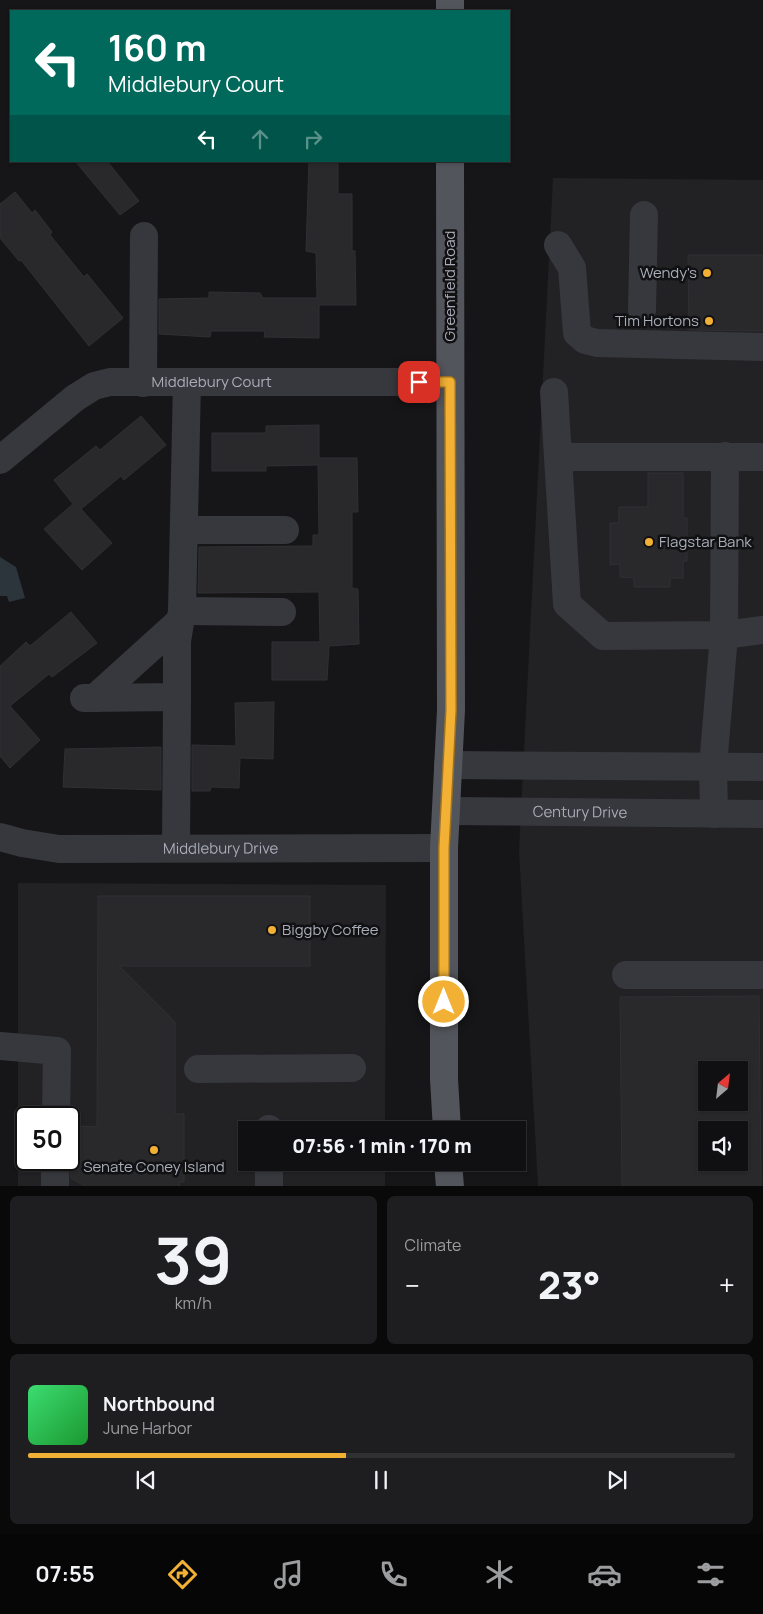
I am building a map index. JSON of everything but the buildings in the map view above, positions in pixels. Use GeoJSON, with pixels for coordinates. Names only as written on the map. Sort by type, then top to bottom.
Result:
{"type":"FeatureCollection","features":[{"type":"Feature","properties":{"kind":"main road","name":"Greenfield Road"},"geometry":{"type":"LineString","coordinates":[[446,1121],[444,1079],[444,848],[451,710],[450,162]]}},
{"type":"Feature","properties":{"kind":"street"},"geometry":{"type":"LineString","coordinates":[[642,310],[644,215]]}},
{"type":"Feature","properties":{"kind":"street"},"geometry":{"type":"LineString","coordinates":[[143,383],[144,236]]}},
{"type":"Feature","properties":{"kind":"street"},"geometry":{"type":"LineString","coordinates":[[558,245],[572,268],[576,334],[585,340],[597,344],[763,347]]}},
{"type":"Feature","properties":{"kind":"street","name":"Middlebury Court"},"geometry":{"type":"LineString","coordinates":[[0,460],[94,386],[110,382],[450,382]]}},
{"type":"Feature","properties":{"kind":"street"},"geometry":{"type":"LineString","coordinates":[[176,848],[176,641],[181,616],[187,382]]}},
{"type":"Feature","properties":{"kind":"street"},"geometry":{"type":"LineString","coordinates":[[554,392],[567,604],[603,636],[724,635],[763,630]]}},
{"type":"Feature","properties":{"kind":"street"},"geometry":{"type":"LineString","coordinates":[[714,814],[713,766],[724,635],[725,456]]}},
{"type":"Feature","properties":{"kind":"street"},"geometry":{"type":"LineString","coordinates":[[558,457],[763,456]]}},
{"type":"Feature","properties":{"kind":"street"},"geometry":{"type":"LineString","coordinates":[[184,530],[285,530]]}},
{"type":"Feature","properties":{"kind":"street"},"geometry":{"type":"LineString","coordinates":[[177,697],[90,698],[181,616],[282,612]]}},
{"type":"Feature","properties":{"kind":"street"},"geometry":{"type":"LineString","coordinates":[[448,765],[763,767]]}},
{"type":"Feature","properties":{"kind":"street","name":"Century Drive"},"geometry":{"type":"LineString","coordinates":[[446,811],[763,814]]}},
{"type":"Feature","properties":{"kind":"street","name":"Middlebury Drive"},"geometry":{"type":"LineString","coordinates":[[0,836],[22,843],[59,849],[444,848]]}},
{"type":"Feature","properties":{"kind":"street"},"geometry":{"type":"LineString","coordinates":[[626,975],[763,974]]}},
{"type":"Feature","properties":{"kind":"street"},"geometry":{"type":"LineString","coordinates":[[0,1046],[57,1051],[56,1106]]}},
{"type":"Feature","properties":{"kind":"street"},"geometry":{"type":"LineString","coordinates":[[198,1070],[352,1068]]}},
{"type":"Feature","properties":{"kind":"street"},"geometry":{"type":"LineString","coordinates":[[55,1171],[55,1186]]}},
{"type":"Feature","properties":{"kind":"street"},"geometry":{"type":"LineString","coordinates":[[269,1171],[269,1186]]}},
{"type":"Feature","properties":{"kind":"shaded area"},"geometry":{"type":"Polygon","coordinates":[[[553,178],[763,180],[763,1186],[538,1186],[519,851],[553,178]]]}},
{"type":"Feature","properties":{"kind":"shaded area"},"geometry":{"type":"Polygon","coordinates":[[[0,557],[16,567],[25,598],[9,602],[7,596],[0,596],[0,557]]]}},
{"type":"Feature","properties":{"kind":"shaded area"},"geometry":{"type":"Polygon","coordinates":[[[18,883],[386,885],[385,1121],[238,1121],[238,1171],[385,1171],[385,1186],[18,1186],[18,1171],[80,1171],[80,1106],[18,1106],[18,883]]]}},
{"type":"Feature","properties":{"kind":"place","name":"Wendy's"},"geometry":{"type":"Point","coordinates":[707,273]}},
{"type":"Feature","properties":{"kind":"place","name":"Tim Hortons"},"geometry":{"type":"Point","coordinates":[709,321]}},
{"type":"Feature","properties":{"kind":"place","name":"Flagstar Bank"},"geometry":{"type":"Point","coordinates":[649,542]}},
{"type":"Feature","properties":{"kind":"place","name":"Biggby Coffee"},"geometry":{"type":"Point","coordinates":[272,930]}},
{"type":"Feature","properties":{"kind":"place","name":"Senate Coney Island"},"geometry":{"type":"Point","coordinates":[154,1150]}},
{"type":"Feature","properties":{"kind":"route"},"geometry":{"type":"LineString","coordinates":[[419,382],[450,382],[451,710],[444,848],[444,1002]]}}]}
